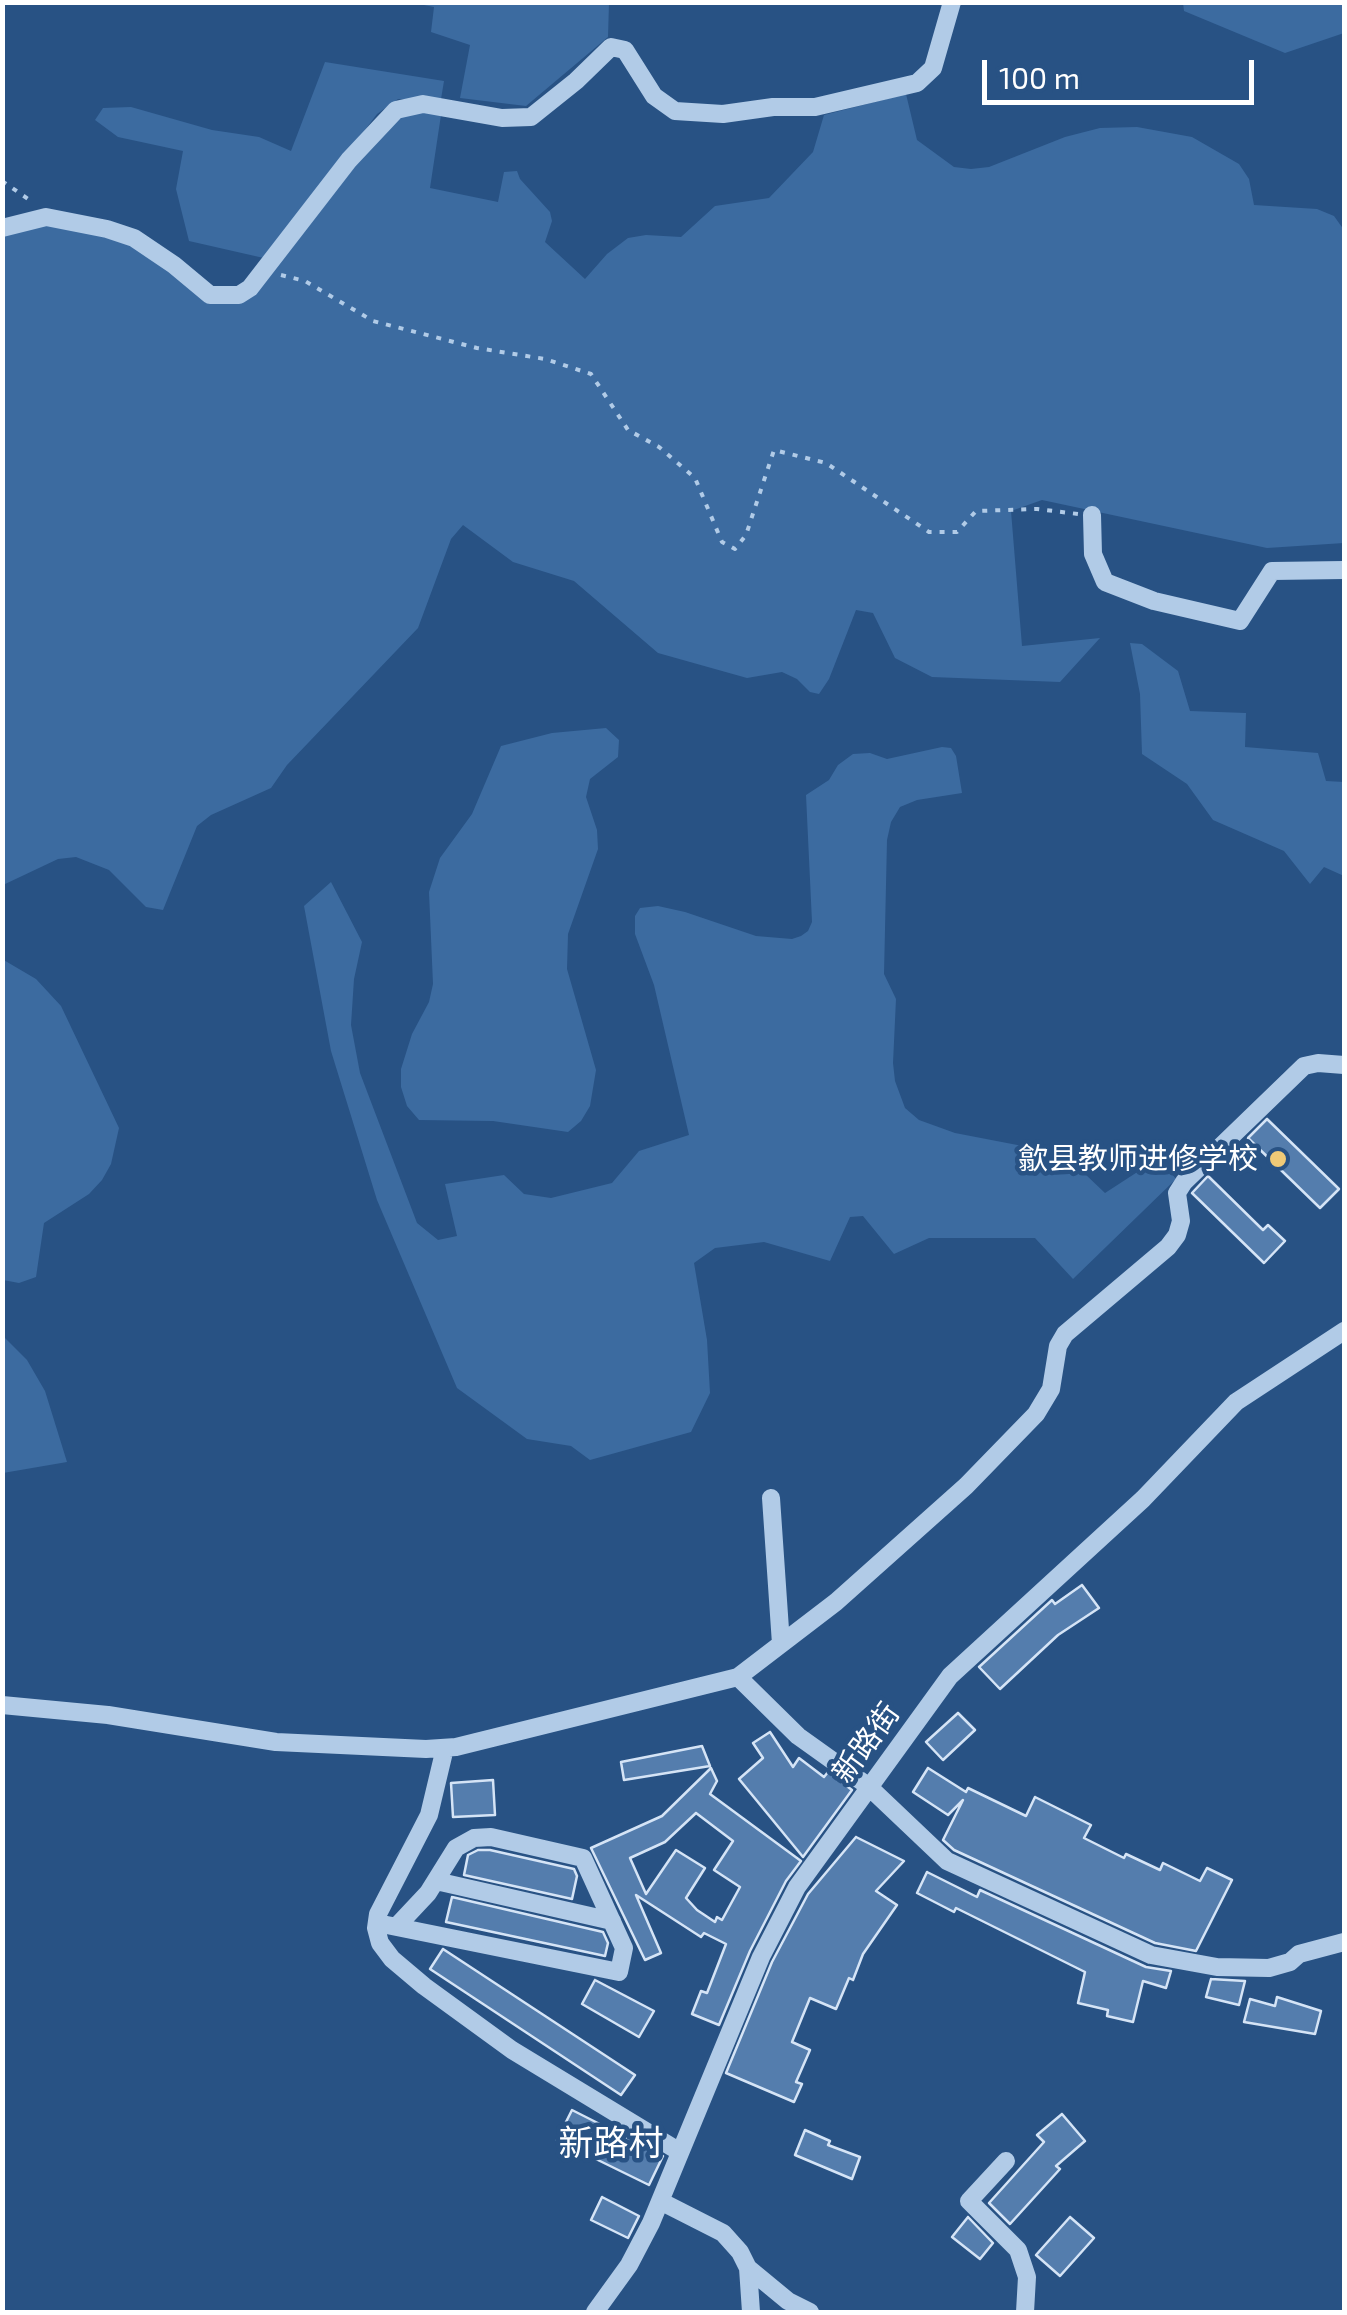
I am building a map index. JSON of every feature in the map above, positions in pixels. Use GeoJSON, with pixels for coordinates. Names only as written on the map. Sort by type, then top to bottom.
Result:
{"type":"FeatureCollection","features":[{"type":"Feature","properties":{"kind":"street"},"geometry":{"type":"LineString","coordinates":[[2,228],[42,218],[68,218],[134,238],[174,264],[199,288],[216,296],[245,292],[348,160],[396,110],[423,104],[502,118],[531,117],[611,47],[624,50],[654,96],[674,110],[724,114],[773,107],[815,107],[918,83],[933,68],[952,2]]}},
{"type":"Feature","properties":{"kind":"street"},"geometry":{"type":"LineString","coordinates":[[1092,515],[1093,554],[1105,582],[1154,602],[1240,621],[1272,572],[1344,570]]}},
{"type":"Feature","properties":{"kind":"street"},"geometry":{"type":"LineString","coordinates":[[2,1705],[108,1714],[276,1742],[445,1748],[738,1677],[836,1602],[966,1486],[1036,1414],[1050,1390],[1058,1346],[1066,1334],[1177,1235],[1181,1221],[1178,1193],[1184,1182],[1304,1066],[1344,1065]]}},
{"type":"Feature","properties":{"kind":"street","name":"新路街"},"geometry":{"type":"LineString","coordinates":[[596,2312],[628,2265],[660,2201],[777,1924],[797,1886],[950,1676],[1143,1499],[1236,1402],[1344,1331]]}},
{"type":"Feature","properties":{"kind":"street"},"geometry":{"type":"LineString","coordinates":[[771,1498],[781,1644]]}},
{"type":"Feature","properties":{"kind":"street"},"geometry":{"type":"LineString","coordinates":[[738,1677],[798,1736],[868,1786],[947,1861],[1152,1955],[1217,1966],[1270,1968],[1290,1962],[1299,1954],[1344,1942]]}},
{"type":"Feature","properties":{"kind":"street"},"geometry":{"type":"LineString","coordinates":[[445,1748],[430,1815],[378,1914],[380,1943],[392,1959],[458,2012],[568,2086],[680,2152]]}},
{"type":"Feature","properties":{"kind":"street"},"geometry":{"type":"LineString","coordinates":[[377,1923],[619,1972],[624,1948],[583,1858],[491,1836],[474,1838],[456,1848],[436,1881],[397,1926]]}},
{"type":"Feature","properties":{"kind":"street"},"geometry":{"type":"LineString","coordinates":[[436,1881],[612,1922]]}},
{"type":"Feature","properties":{"kind":"street"},"geometry":{"type":"LineString","coordinates":[[1006,2161],[969,2201],[1018,2250],[1027,2277],[1025,2312]]}},
{"type":"Feature","properties":{"kind":"street"},"geometry":{"type":"LineString","coordinates":[[660,2201],[723,2233],[740,2252],[748,2268],[751,2312]]}},
{"type":"Feature","properties":{"kind":"street"},"geometry":{"type":"LineString","coordinates":[[748,2268],[788,2301],[810,2312]]}},
{"type":"Feature","properties":{"kind":"path"},"geometry":{"type":"LineString","coordinates":[[2,181],[29,199],[42,218]]}},
{"type":"Feature","properties":{"kind":"path"},"geometry":{"type":"LineString","coordinates":[[263,271],[305,281],[373,322],[477,348],[545,359],[591,374],[628,430],[659,446],[695,478],[722,542],[736,549],[746,535],[774,450],[826,463],[929,532],[957,532],[976,511],[1037,510],[1092,515]]}},
{"type":"Feature","properties":{"kind":"shaded area"},"geometry":{"type":"Polygon","coordinates":[[[414,3],[609,3],[608,37],[526,106],[460,98],[470,45],[431,32],[434,7],[414,3]]]}},
{"type":"Feature","properties":{"kind":"shaded area"},"geometry":{"type":"Polygon","coordinates":[[[1183,3],[1344,3],[1344,33],[1285,53],[1184,11],[1183,3]]]}},
{"type":"Feature","properties":{"kind":"shaded area"},"geometry":{"type":"Polygon","coordinates":[[[325,62],[444,81],[441,99],[398,99],[377,114],[268,259],[189,241],[176,189],[183,151],[118,137],[95,120],[103,108],[131,107],[212,130],[259,137],[291,151],[325,62]]]}},
{"type":"Feature","properties":{"kind":"shaded area"},"geometry":{"type":"Polygon","coordinates":[[[906,94],[917,140],[954,167],[989,167],[1065,137],[1100,128],[1137,127],[1192,137],[1239,164],[1249,179],[1254,205],[1317,209],[1334,216],[1344,230],[1344,543],[1267,548],[1042,500],[1011,511],[1022,646],[1100,638],[1060,682],[932,677],[895,658],[873,613],[856,610],[829,679],[819,694],[782,672],[747,678],[658,653],[574,581],[513,562],[463,525],[451,539],[418,628],[287,765],[271,788],[211,815],[197,826],[163,910],[146,907],[109,870],[76,857],[58,859],[3,885],[2,234],[49,225],[113,237],[148,254],[224,303],[295,243],[385,128],[407,112],[425,109],[441,115],[430,188],[498,202],[504,172],[517,171],[550,212],[552,221],[545,242],[585,279],[628,238],[681,237],[715,206],[769,198],[813,152],[824,115],[906,94]]]}},
{"type":"Feature","properties":{"kind":"shaded area"},"geometry":{"type":"Polygon","coordinates":[[[1130,643],[1142,644],[1178,671],[1190,711],[1246,713],[1245,747],[1318,753],[1326,781],[1344,782],[1344,876],[1324,867],[1310,884],[1284,851],[1213,820],[1187,784],[1142,754],[1140,694],[1130,643]]]}},
{"type":"Feature","properties":{"kind":"shaded area"},"geometry":{"type":"Polygon","coordinates":[[[606,728],[619,740],[618,757],[590,779],[586,797],[597,830],[598,849],[568,934],[567,969],[596,1070],[590,1106],[568,1132],[493,1121],[419,1120],[407,1106],[401,1069],[433,984],[429,892],[440,858],[472,814],[501,746],[552,733],[606,728]]]}},
{"type":"Feature","properties":{"kind":"shaded area"},"geometry":{"type":"Polygon","coordinates":[[[951,748],[956,756],[962,793],[917,800],[900,807],[887,840],[884,974],[896,999],[893,1063],[905,1108],[919,1120],[955,1133],[1064,1154],[1105,1193],[1159,1158],[1176,1179],[1073,1279],[1035,1238],[929,1238],[894,1254],[863,1216],[850,1217],[830,1261],[764,1242],[715,1248],[694,1263],[707,1340],[710,1393],[691,1432],[590,1460],[571,1446],[527,1439],[457,1388],[377,1200],[331,1051],[304,906],[331,882],[362,942],[354,979],[351,1025],[360,1073],[417,1223],[438,1240],[457,1236],[445,1184],[504,1175],[524,1194],[551,1198],[612,1183],[639,1151],[689,1135],[654,985],[635,934],[635,916],[640,908],[658,906],[685,912],[756,936],[801,936],[812,922],[806,795],[829,780],[838,765],[853,754],[870,753],[887,759],[951,748]]]}},
{"type":"Feature","properties":{"kind":"shaded area"},"geometry":{"type":"Polygon","coordinates":[[[2,959],[36,979],[61,1006],[119,1128],[111,1164],[102,1180],[89,1194],[44,1223],[36,1277],[19,1283],[3,1280],[2,959]]]}},
{"type":"Feature","properties":{"kind":"shaded area"},"geometry":{"type":"Polygon","coordinates":[[[3,1336],[27,1360],[45,1391],[67,1462],[3,1473],[3,1336]]]}},
{"type":"Feature","properties":{"kind":"building"},"geometry":{"type":"Polygon","coordinates":[[[1267,1119],[1339,1189],[1320,1208],[1248,1138],[1267,1119]]]}},
{"type":"Feature","properties":{"kind":"building"},"geometry":{"type":"Polygon","coordinates":[[[1208,1176],[1263,1230],[1268,1225],[1285,1241],[1264,1263],[1192,1193],[1208,1176]]]}},
{"type":"Feature","properties":{"kind":"building"},"geometry":{"type":"Polygon","coordinates":[[[1082,1585],[1099,1608],[1058,1635],[1000,1689],[979,1667],[1052,1600],[1055,1604],[1082,1585]]]}},
{"type":"Feature","properties":{"kind":"building"},"geometry":{"type":"Polygon","coordinates":[[[958,1713],[975,1730],[943,1760],[926,1742],[958,1713]]]}},
{"type":"Feature","properties":{"kind":"building"},"geometry":{"type":"Polygon","coordinates":[[[770,1732],[793,1767],[799,1758],[824,1777],[828,1772],[852,1790],[803,1857],[739,1779],[763,1758],[753,1743],[770,1732]]]}},
{"type":"Feature","properties":{"kind":"building"},"geometry":{"type":"Polygon","coordinates":[[[702,1746],[710,1766],[624,1780],[621,1762],[702,1746]]]}},
{"type":"Feature","properties":{"kind":"building"},"geometry":{"type":"Polygon","coordinates":[[[711,1768],[717,1781],[710,1794],[801,1861],[786,1881],[750,1951],[719,2025],[692,2014],[701,1991],[707,1993],[726,1944],[704,1933],[701,1937],[636,1895],[661,1953],[645,1960],[591,1848],[662,1816],[711,1768]],[[696,1813],[665,1842],[630,1858],[646,1894],[676,1850],[705,1868],[686,1898],[715,1922],[717,1917],[722,1920],[740,1887],[714,1870],[733,1841],[696,1813]]]}},
{"type":"Feature","properties":{"kind":"building"},"geometry":{"type":"Polygon","coordinates":[[[928,1768],[966,1792],[968,1788],[1026,1816],[1035,1797],[1091,1825],[1084,1838],[1124,1858],[1126,1854],[1160,1870],[1163,1863],[1200,1881],[1207,1868],[1232,1880],[1196,1951],[1155,1943],[954,1850],[943,1840],[963,1800],[948,1815],[913,1792],[928,1768]]]}},
{"type":"Feature","properties":{"kind":"building"},"geometry":{"type":"Polygon","coordinates":[[[493,1780],[495,1815],[453,1817],[451,1783],[493,1780]]]}},
{"type":"Feature","properties":{"kind":"building"},"geometry":{"type":"Polygon","coordinates":[[[856,1837],[904,1861],[876,1891],[897,1905],[863,1954],[836,2009],[810,1998],[792,2042],[810,2050],[796,2082],[802,2084],[794,2102],[726,2073],[772,1962],[808,1894],[856,1837]]]}},
{"type":"Feature","properties":{"kind":"building"},"geometry":{"type":"Polygon","coordinates":[[[478,1850],[574,1869],[577,1876],[572,1899],[464,1875],[468,1855],[478,1850]]]}},
{"type":"Feature","properties":{"kind":"building"},"geometry":{"type":"Polygon","coordinates":[[[927,1872],[977,1897],[980,1890],[1146,1967],[1171,1971],[1166,1988],[1143,1981],[1133,2022],[1107,2016],[1108,2010],[1078,2003],[1085,1972],[956,1908],[954,1912],[917,1893],[927,1872]]]}},
{"type":"Feature","properties":{"kind":"building"},"geometry":{"type":"Polygon","coordinates":[[[452,1897],[603,1932],[608,1943],[605,1956],[446,1922],[452,1897]]]}},
{"type":"Feature","properties":{"kind":"building"},"geometry":{"type":"Polygon","coordinates":[[[443,1949],[635,2075],[621,2095],[430,1969],[443,1949]]]}},
{"type":"Feature","properties":{"kind":"building"},"geometry":{"type":"Polygon","coordinates":[[[1211,1979],[1245,1981],[1239,2005],[1206,1997],[1211,1979]]]}},
{"type":"Feature","properties":{"kind":"building"},"geometry":{"type":"Polygon","coordinates":[[[595,1980],[654,2011],[639,2037],[582,2004],[595,1980]]]}},
{"type":"Feature","properties":{"kind":"building"},"geometry":{"type":"Polygon","coordinates":[[[1277,1997],[1321,2011],[1315,2034],[1244,2022],[1250,1999],[1275,2006],[1277,1997]]]}},
{"type":"Feature","properties":{"kind":"building"},"geometry":{"type":"Polygon","coordinates":[[[572,2110],[663,2156],[649,2185],[557,2140],[572,2110]]]}},
{"type":"Feature","properties":{"kind":"building"},"geometry":{"type":"Polygon","coordinates":[[[1062,2114],[1085,2141],[1056,2166],[1060,2169],[1010,2224],[989,2203],[1044,2142],[1037,2135],[1062,2114]]]}},
{"type":"Feature","properties":{"kind":"building"},"geometry":{"type":"Polygon","coordinates":[[[805,2130],[830,2141],[828,2145],[860,2157],[852,2179],[795,2155],[805,2130]]]}},
{"type":"Feature","properties":{"kind":"building"},"geometry":{"type":"Polygon","coordinates":[[[602,2197],[639,2216],[628,2238],[591,2220],[602,2197]]]}},
{"type":"Feature","properties":{"kind":"building"},"geometry":{"type":"Polygon","coordinates":[[[968,2217],[993,2243],[980,2259],[952,2237],[968,2217]]]}},
{"type":"Feature","properties":{"kind":"building"},"geometry":{"type":"Polygon","coordinates":[[[1070,2217],[1094,2238],[1060,2276],[1036,2255],[1070,2217]]]}},
{"type":"Feature","properties":{"kind":"place","name":"歙县教师进修学校"},"geometry":{"type":"Point","coordinates":[1278,1159]}},
{"type":"Feature","properties":{"kind":"district","name":"新路村"},"geometry":{"type":"Point","coordinates":[611,2143]}}]}
